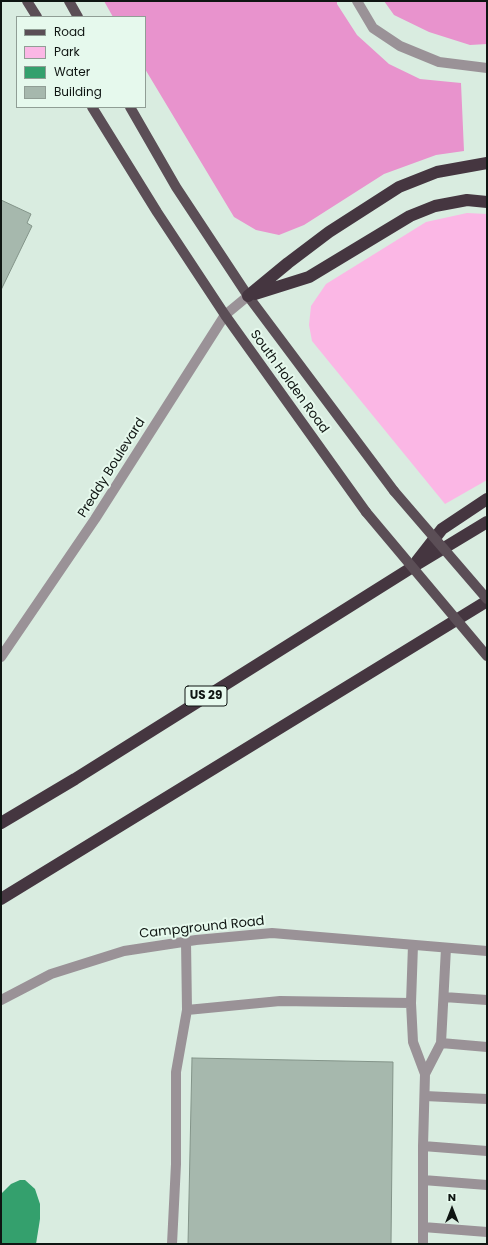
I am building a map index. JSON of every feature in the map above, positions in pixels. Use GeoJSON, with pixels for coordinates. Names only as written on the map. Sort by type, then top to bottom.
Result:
{"type":"FeatureCollection","features":[{"type":"Feature","properties":{"kind":"highway"},"geometry":{"type":"LineString","coordinates":[[248,296],[329,232],[399,187],[437,172],[487,163]]}},
{"type":"Feature","properties":{"kind":"highway"},"geometry":{"type":"LineString","coordinates":[[248,296],[309,277],[410,216],[435,206],[467,200],[487,202]]}},
{"type":"Feature","properties":{"kind":"highway"},"geometry":{"type":"LineString","coordinates":[[411,568],[442,529],[487,499]]}},
{"type":"Feature","properties":{"kind":"highway","name":"US 29"},"geometry":{"type":"LineString","coordinates":[[1,823],[75,779],[487,522]]}},
{"type":"Feature","properties":{"kind":"highway"},"geometry":{"type":"LineString","coordinates":[[1,899],[487,600]]}},
{"type":"Feature","properties":{"kind":"main road"},"geometry":{"type":"LineString","coordinates":[[27,1],[36,16]]}},
{"type":"Feature","properties":{"kind":"main road"},"geometry":{"type":"LineString","coordinates":[[69,1],[77,16]]}},
{"type":"Feature","properties":{"kind":"main road","name":"South Holden Road"},"geometry":{"type":"LineString","coordinates":[[93,108],[157,212],[225,315],[366,512],[487,656]]}},
{"type":"Feature","properties":{"kind":"main road","name":"South Holden Road"},"geometry":{"type":"LineString","coordinates":[[131,108],[176,187],[248,296],[394,490],[487,600]]}},
{"type":"Feature","properties":{"kind":"street"},"geometry":{"type":"LineString","coordinates":[[357,1],[373,28],[400,46],[439,62],[487,68]]}},
{"type":"Feature","properties":{"kind":"street","name":"Preddy Boulevard"},"geometry":{"type":"LineString","coordinates":[[1,657],[96,519],[225,315],[248,296]]}},
{"type":"Feature","properties":{"kind":"street","name":"Campground Road"},"geometry":{"type":"LineString","coordinates":[[1,1000],[51,974],[124,951],[186,941],[272,933],[487,951]]}},
{"type":"Feature","properties":{"kind":"street"},"geometry":{"type":"LineString","coordinates":[[172,1244],[176,1164],[176,1072],[187,1010],[186,941]]}},
{"type":"Feature","properties":{"kind":"street"},"geometry":{"type":"LineString","coordinates":[[413,945],[411,1003],[413,1042],[425,1074],[423,1244]]}},
{"type":"Feature","properties":{"kind":"street"},"geometry":{"type":"LineString","coordinates":[[425,1074],[441,1043],[446,948]]}},
{"type":"Feature","properties":{"kind":"street"},"geometry":{"type":"LineString","coordinates":[[444,997],[487,1000]]}},
{"type":"Feature","properties":{"kind":"street"},"geometry":{"type":"LineString","coordinates":[[187,1010],[280,1001],[411,1003]]}},
{"type":"Feature","properties":{"kind":"street"},"geometry":{"type":"LineString","coordinates":[[441,1043],[487,1047]]}},
{"type":"Feature","properties":{"kind":"street"},"geometry":{"type":"LineString","coordinates":[[425,1096],[487,1099]]}},
{"type":"Feature","properties":{"kind":"street"},"geometry":{"type":"LineString","coordinates":[[423,1146],[487,1151]]}},
{"type":"Feature","properties":{"kind":"street"},"geometry":{"type":"LineString","coordinates":[[423,1180],[487,1185]]}},
{"type":"Feature","properties":{"kind":"street"},"geometry":{"type":"LineString","coordinates":[[423,1227],[487,1232]]}},
{"type":"Feature","properties":{"kind":"green space"},"geometry":{"type":"Polygon","coordinates":[[[467,213],[487,214],[487,480],[445,504],[312,341],[309,325],[311,306],[326,284],[426,222],[467,213]]]}},
{"type":"Feature","properties":{"kind":"shaded area"},"geometry":{"type":"Polygon","coordinates":[[[104,1],[337,1],[337,4],[357,35],[389,64],[420,79],[461,83],[464,151],[436,155],[384,174],[304,225],[279,235],[256,230],[234,217],[146,71],[146,16],[112,16],[104,1]]]}},
{"type":"Feature","properties":{"kind":"shaded area"},"geometry":{"type":"Polygon","coordinates":[[[384,1],[487,1],[487,44],[470,45],[429,32],[394,15],[384,1]]]}},
{"type":"Feature","properties":{"kind":"water"},"geometry":{"type":"Polygon","coordinates":[[[20,1180],[25,1180],[35,1189],[40,1204],[40,1219],[36,1244],[1,1244],[1,1194],[11,1184],[20,1180]]]}},
{"type":"Feature","properties":{"kind":"building"},"geometry":{"type":"Polygon","coordinates":[[[1,200],[31,214],[27,223],[32,226],[1,290],[1,200]]]}},
{"type":"Feature","properties":{"kind":"building"},"geometry":{"type":"Polygon","coordinates":[[[192,1058],[393,1062],[391,1244],[188,1244],[192,1058]]]}}]}
